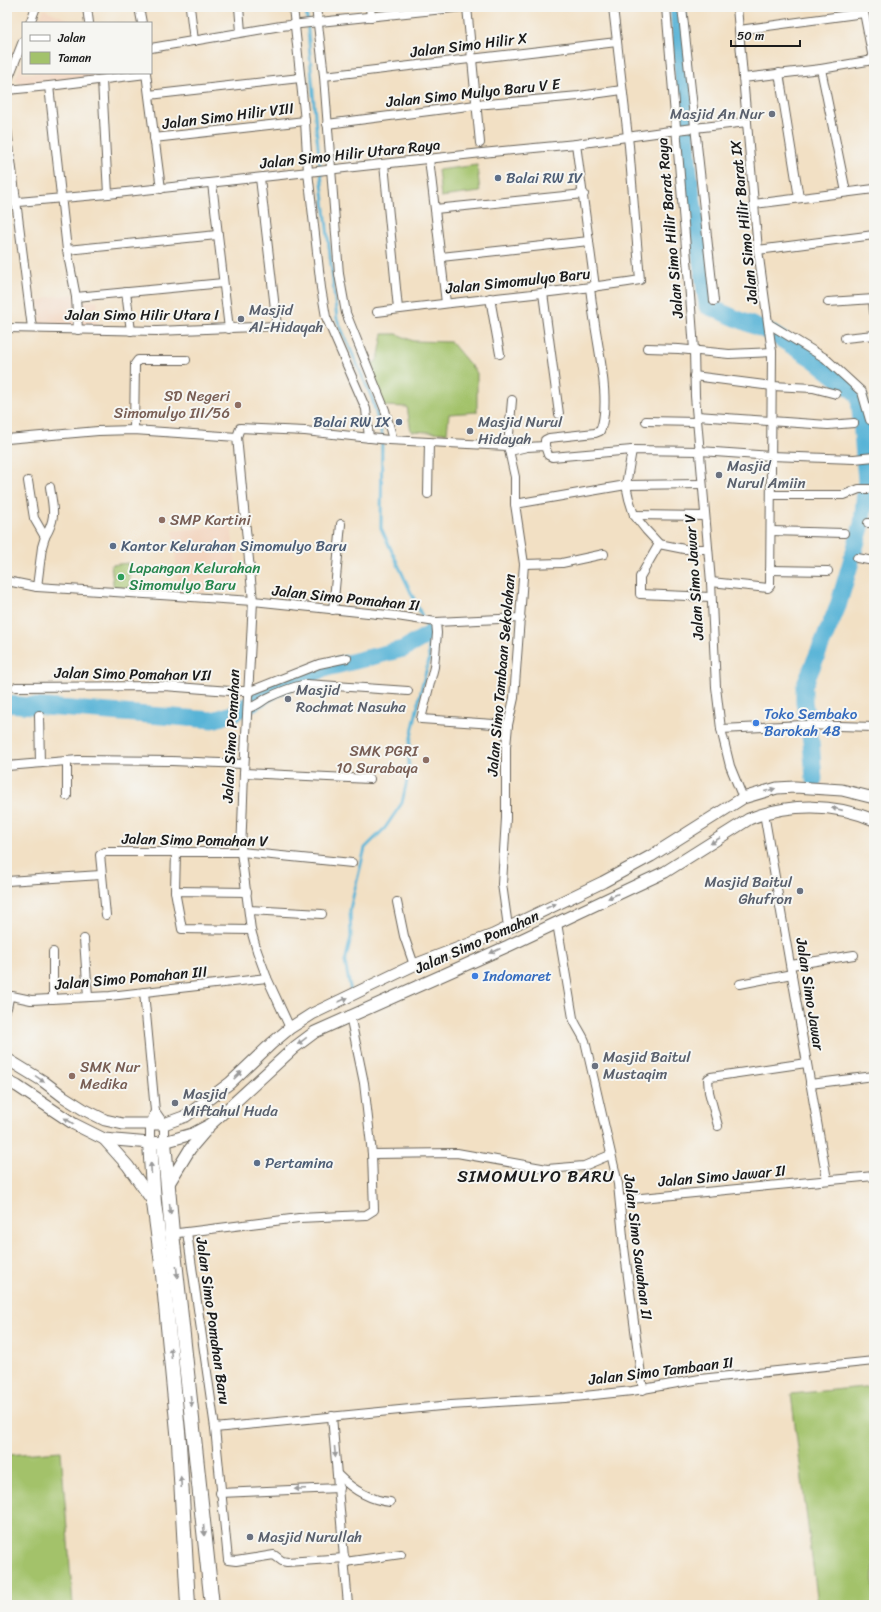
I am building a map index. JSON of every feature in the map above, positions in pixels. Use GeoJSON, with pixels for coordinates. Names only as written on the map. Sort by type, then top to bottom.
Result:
{"type":"FeatureCollection","features":[{"type":"Feature","properties":{"kind":"highway"},"geometry":{"type":"LineString","coordinates":[[164,1142],[168,1186],[165,1234],[188,1605]]}},
{"type":"Feature","properties":{"kind":"highway"},"geometry":{"type":"LineString","coordinates":[[150,1143],[154,1203],[165,1234],[195,1440],[212,1605]]}},
{"type":"Feature","properties":{"kind":"highway"},"geometry":{"type":"LineString","coordinates":[[179,1442],[187,1443],[195,1440]]}},
{"type":"Feature","properties":{"kind":"main road"},"geometry":{"type":"LineString","coordinates":[[7,1059],[43,1081],[82,1109],[105,1120],[123,1124],[164,1124],[186,1116],[230,1082],[289,1024],[414,965],[493,935],[641,862],[742,798],[777,788],[795,787],[842,790],[874,798]]}},
{"type":"Feature","properties":{"kind":"main road"},"geometry":{"type":"LineString","coordinates":[[641,862],[649,880],[698,852],[749,819],[764,813],[809,806],[831,808],[874,820]]}},
{"type":"Feature","properties":{"kind":"main road","name":"Jalan Simo Pomahan"},"geometry":{"type":"LineString","coordinates":[[104,1139],[150,1143],[164,1142],[192,1134],[211,1124],[302,1040],[315,1032],[649,880]]}},
{"type":"Feature","properties":{"kind":"main road"},"geometry":{"type":"LineString","coordinates":[[7,1081],[74,1124],[104,1139],[128,1166],[154,1203]]}},
{"type":"Feature","properties":{"kind":"main road"},"geometry":{"type":"LineString","coordinates":[[168,1186],[190,1149],[211,1124]]}},
{"type":"Feature","properties":{"kind":"street"},"geometry":{"type":"LineString","coordinates":[[30,22],[36,7]]}},
{"type":"Feature","properties":{"kind":"street"},"geometry":{"type":"LineString","coordinates":[[87,7],[89,22]]}},
{"type":"Feature","properties":{"kind":"street"},"geometry":{"type":"LineString","coordinates":[[139,7],[142,22]]}},
{"type":"Feature","properties":{"kind":"street"},"geometry":{"type":"LineString","coordinates":[[190,7],[194,41]]}},
{"type":"Feature","properties":{"kind":"street"},"geometry":{"type":"LineString","coordinates":[[239,7],[241,32]]}},
{"type":"Feature","properties":{"kind":"street"},"geometry":{"type":"LineString","coordinates":[[293,7],[298,24],[300,78],[304,121],[311,172],[321,288],[326,316],[366,409],[372,438]]}},
{"type":"Feature","properties":{"kind":"street"},"geometry":{"type":"LineString","coordinates":[[316,7],[314,22],[324,76],[328,170],[339,274],[346,313],[385,410],[391,440]]}},
{"type":"Feature","properties":{"kind":"street"},"geometry":{"type":"LineString","coordinates":[[370,7],[371,17]]}},
{"type":"Feature","properties":{"kind":"street"},"geometry":{"type":"LineString","coordinates":[[152,48],[241,32],[298,24],[463,7]]}},
{"type":"Feature","properties":{"kind":"street"},"geometry":{"type":"LineString","coordinates":[[467,7],[480,143]]}},
{"type":"Feature","properties":{"kind":"street"},"geometry":{"type":"LineString","coordinates":[[613,7],[627,137]]}},
{"type":"Feature","properties":{"kind":"street","name":"Jalan Simo Hilir Barat Raya"},"geometry":{"type":"LineString","coordinates":[[666,7],[679,130],[694,350]]}},
{"type":"Feature","properties":{"kind":"street"},"geometry":{"type":"LineString","coordinates":[[682,7],[694,128],[714,300]]}},
{"type":"Feature","properties":{"kind":"street","name":"Jalan Simo Hilir Barat IX"},"geometry":{"type":"LineString","coordinates":[[710,582],[768,588],[770,586],[772,352],[758,250],[737,7]]}},
{"type":"Feature","properties":{"kind":"street"},"geometry":{"type":"LineString","coordinates":[[739,30],[863,10],[874,62],[743,78]]}},
{"type":"Feature","properties":{"kind":"street","name":"Jalan Simo Hilir X"},"geometry":{"type":"LineString","coordinates":[[324,76],[617,42]]}},
{"type":"Feature","properties":{"kind":"street"},"geometry":{"type":"LineString","coordinates":[[7,82],[22,44]]}},
{"type":"Feature","properties":{"kind":"street"},"geometry":{"type":"LineString","coordinates":[[821,69],[846,192]]}},
{"type":"Feature","properties":{"kind":"street"},"geometry":{"type":"LineString","coordinates":[[779,73],[799,198]]}},
{"type":"Feature","properties":{"kind":"street"},"geometry":{"type":"LineString","coordinates":[[7,90],[50,86],[97,78],[146,74],[161,189]]}},
{"type":"Feature","properties":{"kind":"street"},"geometry":{"type":"LineString","coordinates":[[97,78],[108,194]]}},
{"type":"Feature","properties":{"kind":"street"},"geometry":{"type":"LineString","coordinates":[[149,95],[300,78]]}},
{"type":"Feature","properties":{"kind":"street"},"geometry":{"type":"LineString","coordinates":[[50,86],[61,198],[67,250],[76,297],[78,330]]}},
{"type":"Feature","properties":{"kind":"street","name":"Jalan Simo Mulyo Baru V E"},"geometry":{"type":"LineString","coordinates":[[327,124],[476,105],[579,96],[622,90]]}},
{"type":"Feature","properties":{"kind":"street","name":"Jalan Simo Hilir VIII"},"geometry":{"type":"LineString","coordinates":[[154,138],[304,121]]}},
{"type":"Feature","properties":{"kind":"street","name":"Jalan Simo Hilir Utara Raya"},"geometry":{"type":"LineString","coordinates":[[11,203],[161,189],[576,144],[747,122]]}},
{"type":"Feature","properties":{"kind":"street"},"geometry":{"type":"LineString","coordinates":[[7,129],[11,203],[32,328]]}},
{"type":"Feature","properties":{"kind":"street","name":"Jalan Simomulyo Baru"},"geometry":{"type":"LineString","coordinates":[[377,312],[640,280],[627,137]]}},
{"type":"Feature","properties":{"kind":"street"},"geometry":{"type":"LineString","coordinates":[[576,144],[584,194],[589,241],[592,287],[603,380],[604,414],[600,431],[595,433],[549,438],[545,440],[548,455],[552,457],[632,450],[700,451],[771,456],[854,459],[874,457]]}},
{"type":"Feature","properties":{"kind":"street"},"geometry":{"type":"LineString","coordinates":[[429,159],[446,303]]}},
{"type":"Feature","properties":{"kind":"street"},"geometry":{"type":"LineString","coordinates":[[384,164],[398,309]]}},
{"type":"Feature","properties":{"kind":"street","name":"Jalan Simo Hilir Utara I"},"geometry":{"type":"LineString","coordinates":[[7,328],[131,331],[228,329],[277,326],[260,178]]}},
{"type":"Feature","properties":{"kind":"street"},"geometry":{"type":"LineString","coordinates":[[212,183],[228,329]]}},
{"type":"Feature","properties":{"kind":"street"},"geometry":{"type":"LineString","coordinates":[[754,204],[874,189]]}},
{"type":"Feature","properties":{"kind":"street"},"geometry":{"type":"LineString","coordinates":[[435,209],[584,194]]}},
{"type":"Feature","properties":{"kind":"street"},"geometry":{"type":"LineString","coordinates":[[67,250],[217,235]]}},
{"type":"Feature","properties":{"kind":"street"},"geometry":{"type":"LineString","coordinates":[[758,250],[874,235]]}},
{"type":"Feature","properties":{"kind":"street"},"geometry":{"type":"LineString","coordinates":[[441,257],[589,241]]}},
{"type":"Feature","properties":{"kind":"street"},"geometry":{"type":"LineString","coordinates":[[76,297],[223,282]]}},
{"type":"Feature","properties":{"kind":"street"},"geometry":{"type":"LineString","coordinates":[[126,292],[131,331]]}},
{"type":"Feature","properties":{"kind":"street"},"geometry":{"type":"LineString","coordinates":[[543,293],[559,414]]}},
{"type":"Feature","properties":{"kind":"street"},"geometry":{"type":"LineString","coordinates":[[490,298],[500,354]]}},
{"type":"Feature","properties":{"kind":"street"},"geometry":{"type":"LineString","coordinates":[[828,302],[874,299],[874,312]]}},
{"type":"Feature","properties":{"kind":"street"},"geometry":{"type":"LineString","coordinates":[[769,331],[825,358],[862,392],[869,420]]}},
{"type":"Feature","properties":{"kind":"street"},"geometry":{"type":"LineString","coordinates":[[845,338],[874,335]]}},
{"type":"Feature","properties":{"kind":"street"},"geometry":{"type":"LineString","coordinates":[[646,348],[694,350],[729,354],[772,352]]}},
{"type":"Feature","properties":{"kind":"street","name":"Jalan Simo Jawar V"},"geometry":{"type":"LineString","coordinates":[[694,350],[694,376],[720,729],[730,766],[742,798]]}},
{"type":"Feature","properties":{"kind":"street"},"geometry":{"type":"LineString","coordinates":[[134,430],[136,361],[186,360]]}},
{"type":"Feature","properties":{"kind":"street"},"geometry":{"type":"LineString","coordinates":[[694,376],[772,386],[813,388],[836,394]]}},
{"type":"Feature","properties":{"kind":"street","name":"Jalan Simo Tambaan Sekolahan"},"geometry":{"type":"LineString","coordinates":[[508,927],[502,884],[506,818],[505,761],[508,725],[514,698],[524,564],[515,504],[515,476],[509,448],[512,400]]}},
{"type":"Feature","properties":{"kind":"street"},"geometry":{"type":"LineString","coordinates":[[646,421],[697,419],[772,421],[828,425],[854,423]]}},
{"type":"Feature","properties":{"kind":"street"},"geometry":{"type":"LineString","coordinates":[[7,439],[98,431],[134,430],[237,437],[239,429],[242,427],[305,431],[391,440],[509,448],[545,446]]}},
{"type":"Feature","properties":{"kind":"street","name":"Jalan Simo Pomahan"},"geometry":{"type":"LineString","coordinates":[[237,437],[253,601],[241,852],[251,930],[267,978],[289,1024]]}},
{"type":"Feature","properties":{"kind":"street"},"geometry":{"type":"LineString","coordinates":[[428,494],[429,442]]}},
{"type":"Feature","properties":{"kind":"street"},"geometry":{"type":"LineString","coordinates":[[632,450],[626,485],[628,499],[634,514],[646,530],[659,544],[684,549],[707,549]]}},
{"type":"Feature","properties":{"kind":"street"},"geometry":{"type":"LineString","coordinates":[[28,481],[34,518],[45,537]]}},
{"type":"Feature","properties":{"kind":"street"},"geometry":{"type":"LineString","coordinates":[[515,504],[626,485],[643,486],[702,484]]}},
{"type":"Feature","properties":{"kind":"street"},"geometry":{"type":"LineString","coordinates":[[37,586],[42,547],[45,537],[52,526],[54,514],[50,488]]}},
{"type":"Feature","properties":{"kind":"street"},"geometry":{"type":"LineString","coordinates":[[771,495],[844,495],[866,489]]}},
{"type":"Feature","properties":{"kind":"street"},"geometry":{"type":"LineString","coordinates":[[634,514],[705,516]]}},
{"type":"Feature","properties":{"kind":"street"},"geometry":{"type":"LineString","coordinates":[[333,610],[341,524]]}},
{"type":"Feature","properties":{"kind":"street"},"geometry":{"type":"LineString","coordinates":[[771,531],[844,533]]}},
{"type":"Feature","properties":{"kind":"street"},"geometry":{"type":"LineString","coordinates":[[659,544],[640,577],[640,594],[711,597]]}},
{"type":"Feature","properties":{"kind":"street"},"geometry":{"type":"LineString","coordinates":[[524,564],[562,563],[604,554]]}},
{"type":"Feature","properties":{"kind":"street"},"geometry":{"type":"LineString","coordinates":[[857,558],[874,561]]}},
{"type":"Feature","properties":{"kind":"street"},"geometry":{"type":"LineString","coordinates":[[770,570],[828,571]]}},
{"type":"Feature","properties":{"kind":"street","name":"Jalan Simo Pomahan II"},"geometry":{"type":"LineString","coordinates":[[7,581],[37,586],[253,601],[436,622],[521,618]]}},
{"type":"Feature","properties":{"kind":"street"},"geometry":{"type":"LineString","coordinates":[[436,622],[437,633],[434,667],[421,719],[508,725]]}},
{"type":"Feature","properties":{"kind":"street"},"geometry":{"type":"LineString","coordinates":[[248,693],[319,664],[347,658]]}},
{"type":"Feature","properties":{"kind":"street"},"geometry":{"type":"LineString","coordinates":[[248,706],[257,706],[267,699],[293,687],[306,684],[408,691]]}},
{"type":"Feature","properties":{"kind":"street","name":"Jalan Simo Pomahan VII"},"geometry":{"type":"LineString","coordinates":[[16,687],[164,686],[248,693]]}},
{"type":"Feature","properties":{"kind":"street"},"geometry":{"type":"LineString","coordinates":[[39,715],[40,763]]}},
{"type":"Feature","properties":{"kind":"street"},"geometry":{"type":"LineString","coordinates":[[720,729],[806,725],[874,727]]}},
{"type":"Feature","properties":{"kind":"street"},"geometry":{"type":"LineString","coordinates":[[7,766],[78,760],[172,761],[244,769],[370,779]]}},
{"type":"Feature","properties":{"kind":"street"},"geometry":{"type":"LineString","coordinates":[[67,761],[68,796]]}},
{"type":"Feature","properties":{"kind":"street","name":"Jalan Simo Jawar"},"geometry":{"type":"LineString","coordinates":[[764,813],[827,1180]]}},
{"type":"Feature","properties":{"kind":"street","name":"Jalan Simo Pomahan V"},"geometry":{"type":"LineString","coordinates":[[106,915],[101,875],[100,855],[102,852],[241,852],[352,863]]}},
{"type":"Feature","properties":{"kind":"street"},"geometry":{"type":"LineString","coordinates":[[176,852],[175,891],[182,929],[251,930]]}},
{"type":"Feature","properties":{"kind":"street"},"geometry":{"type":"LineString","coordinates":[[7,881],[101,875]]}},
{"type":"Feature","properties":{"kind":"street"},"geometry":{"type":"LineString","coordinates":[[175,891],[247,892]]}},
{"type":"Feature","properties":{"kind":"street"},"geometry":{"type":"LineString","coordinates":[[397,902],[404,936],[414,965]]}},
{"type":"Feature","properties":{"kind":"street"},"geometry":{"type":"LineString","coordinates":[[249,910],[322,914]]}},
{"type":"Feature","properties":{"kind":"street","name":"Jalan Simo Sawahan II"},"geometry":{"type":"LineString","coordinates":[[557,923],[573,1018],[585,1041],[610,1155],[618,1184],[624,1247],[643,1390]]}},
{"type":"Feature","properties":{"kind":"street"},"geometry":{"type":"LineString","coordinates":[[84,939],[88,997]]}},
{"type":"Feature","properties":{"kind":"street"},"geometry":{"type":"LineString","coordinates":[[53,952],[53,999]]}},
{"type":"Feature","properties":{"kind":"street"},"geometry":{"type":"LineString","coordinates":[[791,965],[854,955]]}},
{"type":"Feature","properties":{"kind":"street"},"geometry":{"type":"LineString","coordinates":[[740,984],[792,974]]}},
{"type":"Feature","properties":{"kind":"street","name":"Jalan Simo Pomahan III"},"geometry":{"type":"LineString","coordinates":[[7,1008],[9,998],[12,996],[31,1000],[88,997],[267,978]]}},
{"type":"Feature","properties":{"kind":"street"},"geometry":{"type":"LineString","coordinates":[[144,992],[155,1111],[150,1125],[150,1143]]}},
{"type":"Feature","properties":{"kind":"street"},"geometry":{"type":"LineString","coordinates":[[187,1232],[299,1218],[366,1215],[374,1210],[372,1154],[364,1083],[350,1015]]}},
{"type":"Feature","properties":{"kind":"street"},"geometry":{"type":"LineString","coordinates":[[718,1126],[709,1092],[708,1079],[711,1077],[806,1063]]}},
{"type":"Feature","properties":{"kind":"street"},"geometry":{"type":"LineString","coordinates":[[810,1084],[874,1076]]}},
{"type":"Feature","properties":{"kind":"street"},"geometry":{"type":"LineString","coordinates":[[155,1111],[164,1124],[164,1142]]}},
{"type":"Feature","properties":{"kind":"street"},"geometry":{"type":"LineString","coordinates":[[372,1154],[457,1153],[547,1169],[584,1166],[610,1155]]}},
{"type":"Feature","properties":{"kind":"street","name":"Jalan Simo Jawar II"},"geometry":{"type":"LineString","coordinates":[[620,1200],[874,1176]]}},
{"type":"Feature","properties":{"kind":"street","name":"Jalan Simo Pomahan Baru"},"geometry":{"type":"LineString","coordinates":[[165,1234],[187,1232],[215,1428],[220,1493],[228,1560],[236,1561],[274,1555],[282,1561],[287,1562],[345,1560]]}},
{"type":"Feature","properties":{"kind":"street","name":"Jalan Simo Tambaan II"},"geometry":{"type":"LineString","coordinates":[[451,1405],[565,1398],[643,1390],[700,1379],[874,1362]]}},
{"type":"Feature","properties":{"kind":"street","name":"Jalan Simo Pomahan Baru"},"geometry":{"type":"LineString","coordinates":[[215,1428],[451,1405]]}},
{"type":"Feature","properties":{"kind":"street"},"geometry":{"type":"LineString","coordinates":[[332,1416],[348,1605]]}},
{"type":"Feature","properties":{"kind":"street"},"geometry":{"type":"LineString","coordinates":[[338,1475],[348,1486],[357,1492],[376,1500],[390,1502]]}},
{"type":"Feature","properties":{"kind":"street"},"geometry":{"type":"LineString","coordinates":[[220,1493],[339,1488]]}},
{"type":"Feature","properties":{"kind":"street"},"geometry":{"type":"LineString","coordinates":[[345,1560],[401,1554]]}},
{"type":"Feature","properties":{"kind":"shaded area"},"geometry":{"type":"Polygon","coordinates":[[[44,9],[72,22],[38,22],[44,9]]]}},
{"type":"Feature","properties":{"kind":"shaded area"},"geometry":{"type":"Polygon","coordinates":[[[22,63],[22,74],[92,74],[93,79],[29,87],[15,81],[22,63]]]}},
{"type":"Feature","properties":{"kind":"shaded area"},"geometry":{"type":"Polygon","coordinates":[[[75,294],[76,302],[98,300],[97,328],[40,326],[39,302],[49,297],[75,294]]]}},
{"type":"Feature","properties":{"kind":"shaded area"},"geometry":{"type":"Polygon","coordinates":[[[231,524],[237,576],[235,591],[179,593],[173,531],[231,524]]]}},
{"type":"Feature","properties":{"kind":"green space"},"geometry":{"type":"Polygon","coordinates":[[[477,165],[480,192],[441,197],[438,170],[477,165]]]}},
{"type":"Feature","properties":{"kind":"green space"},"geometry":{"type":"Polygon","coordinates":[[[383,334],[397,334],[413,341],[451,342],[477,373],[477,412],[449,414],[447,433],[411,431],[407,407],[383,406],[366,365],[376,362],[379,355],[383,334]]]}},
{"type":"Feature","properties":{"kind":"green space","name":"Lapangan Kelurahan Simomulyo Baru"},"geometry":{"type":"Polygon","coordinates":[[[128,563],[131,590],[114,592],[111,565],[128,563]]]}},
{"type":"Feature","properties":{"kind":"green space"},"geometry":{"type":"Polygon","coordinates":[[[874,1386],[874,1605],[818,1605],[791,1394],[874,1386]]]}},
{"type":"Feature","properties":{"kind":"green space"},"geometry":{"type":"Polygon","coordinates":[[[61,1451],[73,1605],[7,1605],[7,1455],[61,1451]]]}},
{"type":"Feature","properties":{"kind":"waterway"},"geometry":{"type":"LineString","coordinates":[[306,7],[316,128],[337,319],[372,398],[382,435],[381,528],[427,627],[429,660],[410,742],[408,776],[402,803],[385,828],[365,848],[350,909],[351,937],[345,962],[351,992]]}},
{"type":"Feature","properties":{"kind":"waterway"},"geometry":{"type":"LineString","coordinates":[[678,7],[689,172],[707,306],[771,333],[813,359],[856,393],[859,398],[866,480],[862,524],[838,606],[804,686],[804,702],[811,742],[814,779]]}},
{"type":"Feature","properties":{"kind":"waterway"},"geometry":{"type":"LineString","coordinates":[[7,704],[213,720],[232,714],[283,685],[323,669],[403,649],[428,635]]}},
{"type":"Feature","properties":{"kind":"place","name":"Masjid An Nur"},"geometry":{"type":"Point","coordinates":[772,114]}},
{"type":"Feature","properties":{"kind":"place","name":"Balai RW IV"},"geometry":{"type":"Point","coordinates":[498,178]}},
{"type":"Feature","properties":{"kind":"place","name":"Masjid Al-Hidayah"},"geometry":{"type":"Point","coordinates":[241,319]}},
{"type":"Feature","properties":{"kind":"place","name":"SD Negeri Simomulyo III/56"},"geometry":{"type":"Point","coordinates":[238,405]}},
{"type":"Feature","properties":{"kind":"place","name":"Balai RW IX"},"geometry":{"type":"Point","coordinates":[399,422]}},
{"type":"Feature","properties":{"kind":"place","name":"Masjid Nurul Hidayah"},"geometry":{"type":"Point","coordinates":[470,431]}},
{"type":"Feature","properties":{"kind":"place","name":"Masjid Nurul Amiin"},"geometry":{"type":"Point","coordinates":[719,475]}},
{"type":"Feature","properties":{"kind":"place","name":"SMP Kartini"},"geometry":{"type":"Point","coordinates":[162,520]}},
{"type":"Feature","properties":{"kind":"place","name":"Kantor Kelurahan Simomulyo Baru"},"geometry":{"type":"Point","coordinates":[113,546]}},
{"type":"Feature","properties":{"kind":"place","name":"Lapangan Kelurahan Simomulyo Baru"},"geometry":{"type":"Point","coordinates":[121,577]}},
{"type":"Feature","properties":{"kind":"place","name":"Masjid Rochmat Nasuha"},"geometry":{"type":"Point","coordinates":[288,699]}},
{"type":"Feature","properties":{"kind":"place","name":"Toko Sembako Barokah 48"},"geometry":{"type":"Point","coordinates":[756,723]}},
{"type":"Feature","properties":{"kind":"place","name":"SMK PGRI 10 Surabaya"},"geometry":{"type":"Point","coordinates":[426,760]}},
{"type":"Feature","properties":{"kind":"place","name":"Masjid Baitul Ghufron"},"geometry":{"type":"Point","coordinates":[800,891]}},
{"type":"Feature","properties":{"kind":"place","name":"Indomaret"},"geometry":{"type":"Point","coordinates":[475,976]}},
{"type":"Feature","properties":{"kind":"place","name":"Masjid Baitul Mustaqim"},"geometry":{"type":"Point","coordinates":[595,1066]}},
{"type":"Feature","properties":{"kind":"place","name":"SMK Nur Medika"},"geometry":{"type":"Point","coordinates":[72,1076]}},
{"type":"Feature","properties":{"kind":"place","name":"Masjid Miftahul Huda"},"geometry":{"type":"Point","coordinates":[175,1103]}},
{"type":"Feature","properties":{"kind":"place","name":"Pertamina"},"geometry":{"type":"Point","coordinates":[257,1163]}},
{"type":"Feature","properties":{"kind":"place","name":"Masjid Nurullah"},"geometry":{"type":"Point","coordinates":[250,1537]}},
{"type":"Feature","properties":{"kind":"district","name":"SIMOMULYO BARU"},"geometry":{"type":"Point","coordinates":[536,1176]}}]}
